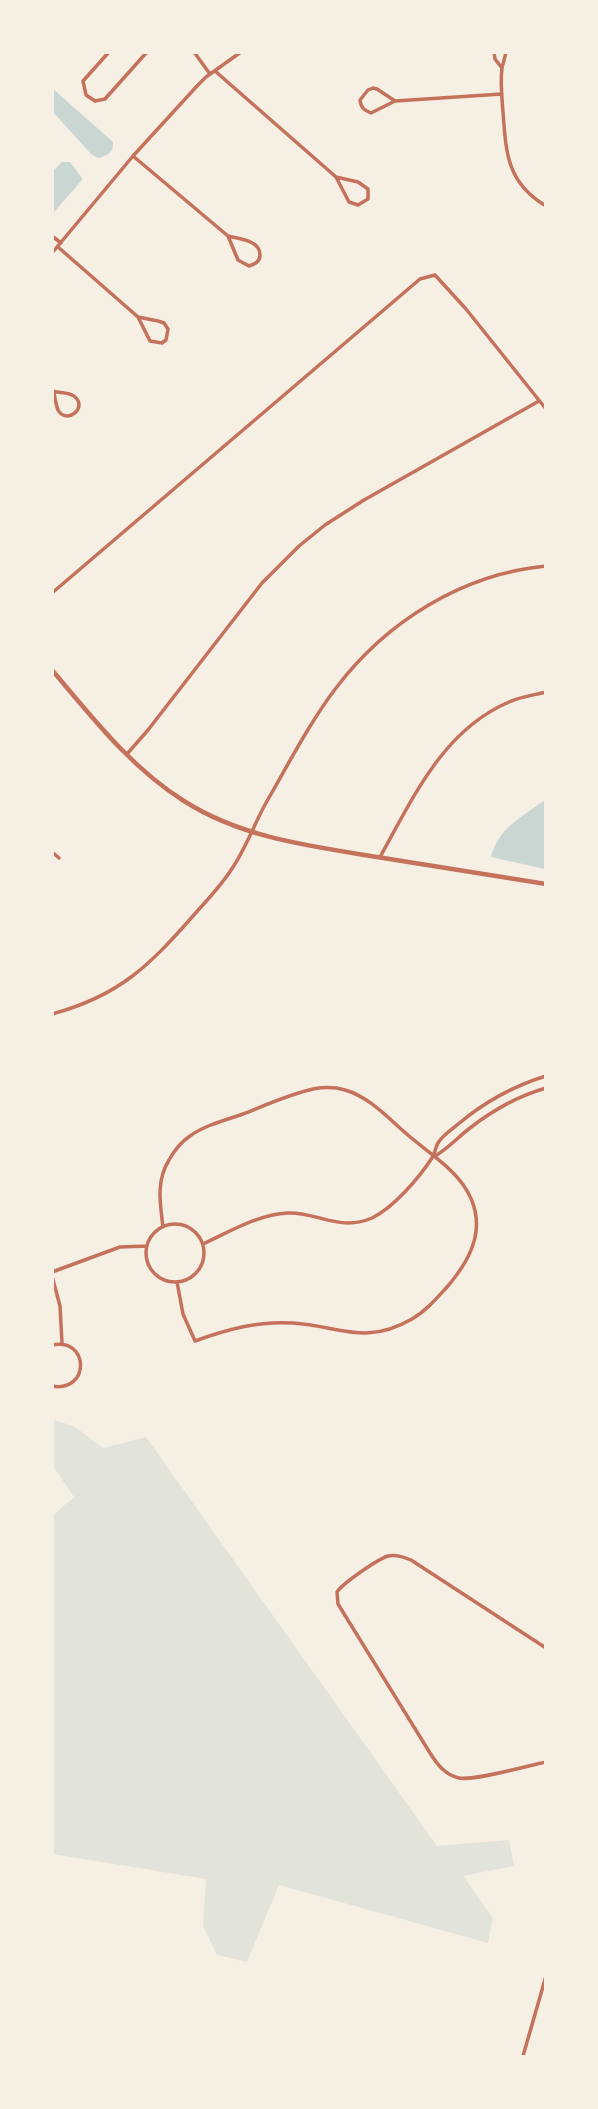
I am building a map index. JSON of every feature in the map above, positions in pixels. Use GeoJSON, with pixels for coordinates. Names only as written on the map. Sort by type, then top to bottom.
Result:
{"type":"FeatureCollection","features":[{"type":"Feature","properties":{"kind":"street"},"geometry":{"type":"LineString","coordinates":[[109,52],[83,81],[86,95],[94,101],[105,99],[147,52]]}},
{"type":"Feature","properties":{"kind":"street"},"geometry":{"type":"LineString","coordinates":[[194,52],[212,73],[336,177],[346,197],[353,204],[358,205],[368,199],[368,188],[363,184],[336,177]]}},
{"type":"Feature","properties":{"kind":"street"},"geometry":{"type":"LineString","coordinates":[[53,253],[162,123],[212,73],[241,52]]}},
{"type":"Feature","properties":{"kind":"street"},"geometry":{"type":"LineString","coordinates":[[494,52],[495,59],[502,68]]}},
{"type":"Feature","properties":{"kind":"street"},"geometry":{"type":"LineString","coordinates":[[506,52],[502,68],[502,94],[508,159],[522,188],[545,206]]}},
{"type":"Feature","properties":{"kind":"street"},"geometry":{"type":"LineString","coordinates":[[395,101],[373,88],[360,100],[365,111],[371,113],[395,101],[502,94]]}},
{"type":"Feature","properties":{"kind":"street"},"geometry":{"type":"LineString","coordinates":[[133,156],[228,236],[239,260],[249,266],[256,264],[260,253],[258,246],[253,242],[228,236]]}},
{"type":"Feature","properties":{"kind":"street"},"geometry":{"type":"LineString","coordinates":[[52,236],[61,243]]}},
{"type":"Feature","properties":{"kind":"street"},"geometry":{"type":"LineString","coordinates":[[58,247],[138,317],[150,341],[162,343],[166,340],[168,328],[164,323],[138,317]]}},
{"type":"Feature","properties":{"kind":"street"},"geometry":{"type":"LineString","coordinates":[[52,593],[420,279],[435,275],[466,309],[545,409]]}},
{"type":"Feature","properties":{"kind":"street"},"geometry":{"type":"LineString","coordinates":[[53,392],[72,394],[79,405],[78,411],[74,414],[61,414],[53,392]]}},
{"type":"Feature","properties":{"kind":"street"},"geometry":{"type":"LineString","coordinates":[[126,755],[262,583],[299,546],[364,500],[539,401]]}},
{"type":"Feature","properties":{"kind":"street"},"geometry":{"type":"LineString","coordinates":[[52,1014],[98,999],[143,968],[224,880],[335,689],[390,631],[428,606],[470,584],[526,568],[545,566]]}},
{"type":"Feature","properties":{"kind":"street"},"geometry":{"type":"LineString","coordinates":[[52,670],[142,770],[185,802],[220,821],[250,832],[304,845],[545,884]]}},
{"type":"Feature","properties":{"kind":"street"},"geometry":{"type":"LineString","coordinates":[[380,857],[444,750],[479,720],[509,702],[545,692]]}},
{"type":"Feature","properties":{"kind":"street"},"geometry":{"type":"LineString","coordinates":[[52,852],[59,859]]}},
{"type":"Feature","properties":{"kind":"street"},"geometry":{"type":"LineString","coordinates":[[433,1157],[438,1143],[470,1114],[502,1094],[545,1076]]}},
{"type":"Feature","properties":{"kind":"street"},"geometry":{"type":"LineString","coordinates":[[163,1227],[160,1181],[169,1158],[184,1140],[203,1129],[322,1088],[344,1090],[362,1098],[456,1176],[470,1197],[475,1211],[476,1237],[467,1262],[433,1303],[422,1312],[390,1328],[368,1333],[344,1332],[306,1324],[265,1322],[236,1327],[195,1341],[183,1314],[177,1282]]}},
{"type":"Feature","properties":{"kind":"street"},"geometry":{"type":"LineString","coordinates":[[203,1244],[261,1218],[278,1214],[296,1213],[337,1223],[370,1219],[389,1208],[433,1157],[468,1129],[516,1099],[545,1088]]}},
{"type":"Feature","properties":{"kind":"street"},"geometry":{"type":"LineString","coordinates":[[173,1224],[191,1229],[203,1244],[204,1253],[199,1270],[193,1276],[177,1282],[167,1281],[153,1271],[146,1255],[150,1238],[163,1227],[173,1224]]}},
{"type":"Feature","properties":{"kind":"street"},"geometry":{"type":"LineString","coordinates":[[62,1344],[60,1306],[52,1274],[108,1250],[147,1246]]}},
{"type":"Feature","properties":{"kind":"street"},"geometry":{"type":"LineString","coordinates":[[52,1345],[69,1346],[79,1355],[81,1369],[79,1376],[69,1385],[52,1386]]}},
{"type":"Feature","properties":{"kind":"street"},"geometry":{"type":"LineString","coordinates":[[545,1648],[401,1556],[387,1556],[343,1584],[337,1592],[338,1604],[443,1770],[468,1779],[545,1762]]}},
{"type":"Feature","properties":{"kind":"street"},"geometry":{"type":"LineString","coordinates":[[523,2056],[545,1976]]}},
{"type":"Feature","properties":{"kind":"shaded area"},"geometry":{"type":"Polygon","coordinates":[[[53,89],[113,142],[110,153],[98,158],[91,154],[53,112],[53,89]]]}},
{"type":"Feature","properties":{"kind":"shaded area"},"geometry":{"type":"Polygon","coordinates":[[[62,162],[70,162],[82,180],[54,212],[53,171],[62,162]]]}},
{"type":"Feature","properties":{"kind":"shaded area"},"geometry":{"type":"Polygon","coordinates":[[[545,800],[545,869],[491,857],[505,831],[545,800]]]}},
{"type":"Feature","properties":{"kind":"shaded area"},"geometry":{"type":"Polygon","coordinates":[[[53,1420],[74,1426],[103,1448],[146,1437],[437,1846],[509,1840],[514,1866],[463,1876],[493,1918],[488,1943],[279,1885],[247,1962],[217,1955],[203,1926],[206,1879],[53,1854],[53,1515],[74,1497],[53,1466],[53,1420]]]}}]}
